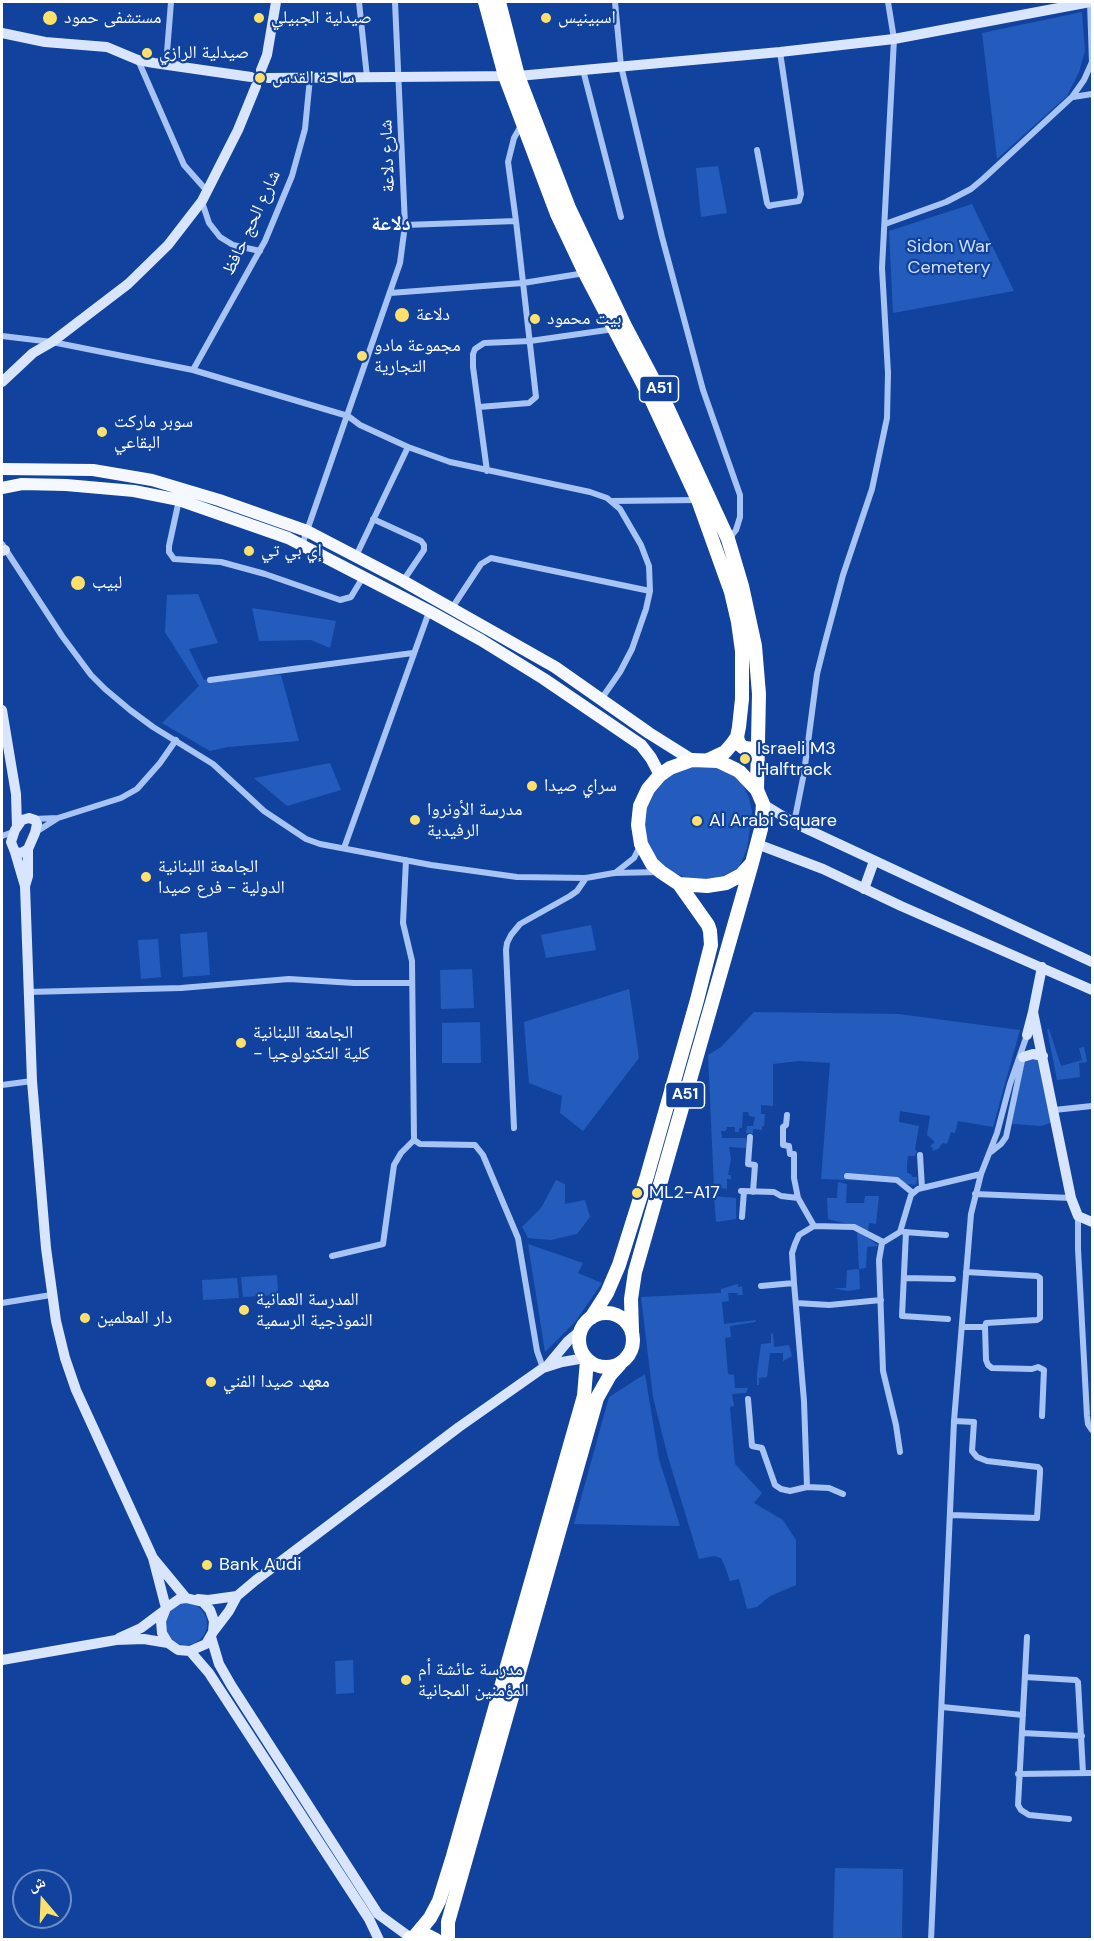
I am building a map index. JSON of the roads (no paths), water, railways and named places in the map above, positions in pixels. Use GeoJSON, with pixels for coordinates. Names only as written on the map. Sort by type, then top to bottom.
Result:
{"type":"FeatureCollection","features":[{"type":"Feature","properties":{"kind":"highway","name":"A51"},"geometry":{"type":"LineString","coordinates":[[485,2],[511,76],[569,208],[625,326],[663,398],[728,539],[745,596],[755,646],[759,694],[757,790]]}},
{"type":"Feature","properties":{"kind":"highway","name":"A51"},"geometry":{"type":"LineString","coordinates":[[499,2],[511,76],[523,123],[557,214],[652,401],[698,500],[731,592],[738,622],[742,674],[737,737]]}},
{"type":"Feature","properties":{"kind":"highway"},"geometry":{"type":"LineString","coordinates":[[708,760],[725,752],[737,737],[744,748],[754,748],[758,745]]}},
{"type":"Feature","properties":{"kind":"highway","name":"A51"},"geometry":{"type":"LineString","coordinates":[[448,1940],[448,1922],[597,1398],[610,1375],[627,1358],[632,1349],[631,1299],[635,1272],[761,829],[763,804],[757,790],[739,771],[729,765],[708,760],[692,760],[670,768],[660,775],[648,789],[640,806],[638,825],[641,844],[652,864],[679,884],[708,925],[711,945],[691,1022],[619,1265],[607,1293],[581,1330]]}},
{"type":"Feature","properties":{"kind":"highway"},"geometry":{"type":"LineString","coordinates":[[679,884],[707,886],[726,883],[741,874],[752,862]]}},
{"type":"Feature","properties":{"kind":"highway"},"geometry":{"type":"LineString","coordinates":[[591,1318],[598,1314],[614,1314],[628,1324],[632,1331]]}},
{"type":"Feature","properties":{"kind":"highway"},"geometry":{"type":"LineString","coordinates":[[581,1330],[579,1347],[586,1359],[602,1367],[620,1364]]}},
{"type":"Feature","properties":{"kind":"highway"},"geometry":{"type":"LineString","coordinates":[[411,1938],[430,1918],[439,1901],[453,1856],[584,1396],[586,1359]]}},
{"type":"Feature","properties":{"kind":"highway"},"geometry":{"type":"LineString","coordinates":[[411,1938],[424,1934],[436,1940]]}},
{"type":"Feature","properties":{"kind":"main road"},"geometry":{"type":"LineString","coordinates":[[2,470],[26,468],[93,470],[152,480],[219,500],[307,531],[403,580],[530,652],[692,760]]}},
{"type":"Feature","properties":{"kind":"main road"},"geometry":{"type":"LineString","coordinates":[[2,488],[22,484],[66,484],[134,491],[179,500],[302,545],[429,611],[522,665],[641,745],[660,775]]}},
{"type":"Feature","properties":{"kind":"main road"},"geometry":{"type":"LineString","coordinates":[[522,665],[530,652]]}},
{"type":"Feature","properties":{"kind":"street"},"geometry":{"type":"LineString","coordinates":[[166,65],[171,2]]}},
{"type":"Feature","properties":{"kind":"street"},"geometry":{"type":"LineString","coordinates":[[2,33],[45,42],[108,47],[138,60],[254,81],[265,85],[267,55],[276,2]]}},
{"type":"Feature","properties":{"kind":"street"},"geometry":{"type":"LineString","coordinates":[[359,2],[367,77]]}},
{"type":"Feature","properties":{"kind":"street","name":"شارع دلاعة"},"geometry":{"type":"LineString","coordinates":[[302,545],[400,262],[405,225],[395,2]]}},
{"type":"Feature","properties":{"kind":"street"},"geometry":{"type":"LineString","coordinates":[[615,2],[621,66],[662,237],[703,390],[740,495],[740,518],[736,530],[728,539]]}},
{"type":"Feature","properties":{"kind":"street"},"geometry":{"type":"LineString","coordinates":[[794,823],[804,773],[817,674],[843,575],[872,489],[885,436],[888,373],[882,287],[894,39],[888,2]]}},
{"type":"Feature","properties":{"kind":"street"},"geometry":{"type":"LineString","coordinates":[[265,74],[310,78],[511,76],[583,70],[894,39],[1090,2],[1092,62],[1084,80],[1072,97],[971,189],[946,202],[885,224]]}},
{"type":"Feature","properties":{"kind":"street"},"geometry":{"type":"LineString","coordinates":[[757,150],[769,206],[799,201],[801,194],[780,52]]}},
{"type":"Feature","properties":{"kind":"street"},"geometry":{"type":"LineString","coordinates":[[138,60],[184,165],[205,196],[208,223],[220,237],[234,244],[260,251]]}},
{"type":"Feature","properties":{"kind":"street"},"geometry":{"type":"LineString","coordinates":[[583,70],[621,217]]}},
{"type":"Feature","properties":{"kind":"street","name":"شارع الحج حافظ"},"geometry":{"type":"LineString","coordinates":[[193,370],[260,251],[292,176],[305,129],[310,78]]}},
{"type":"Feature","properties":{"kind":"street"},"geometry":{"type":"LineString","coordinates":[[2,382],[22,362],[112,297],[143,271],[168,245],[205,196],[238,130],[254,81]]}},
{"type":"Feature","properties":{"kind":"street"},"geometry":{"type":"LineString","coordinates":[[1072,97],[1092,94]]}},
{"type":"Feature","properties":{"kind":"street"},"geometry":{"type":"LineString","coordinates":[[478,407],[529,403],[535,399],[508,157],[514,138],[523,123]]}},
{"type":"Feature","properties":{"kind":"street"},"geometry":{"type":"LineString","coordinates":[[405,225],[516,221]]}},
{"type":"Feature","properties":{"kind":"street"},"geometry":{"type":"LineString","coordinates":[[390,293],[523,283],[585,273]]}},
{"type":"Feature","properties":{"kind":"street"},"geometry":{"type":"LineString","coordinates":[[487,471],[473,367],[472,354],[475,349],[484,343],[530,341],[614,329]]}},
{"type":"Feature","properties":{"kind":"street"},"geometry":{"type":"LineString","coordinates":[[2,336],[52,342],[193,370],[348,416],[360,425],[408,447],[450,462],[590,492],[612,501],[698,500]]}},
{"type":"Feature","properties":{"kind":"street"},"geometry":{"type":"LineString","coordinates":[[355,556],[408,447]]}},
{"type":"Feature","properties":{"kind":"street"},"geometry":{"type":"LineString","coordinates":[[179,500],[169,546],[169,552],[174,559],[221,562],[265,574],[340,600],[351,597],[364,577]]}},
{"type":"Feature","properties":{"kind":"street"},"geometry":{"type":"LineString","coordinates":[[602,698],[632,649],[650,591],[649,566],[645,555],[633,528],[612,501]]}},
{"type":"Feature","properties":{"kind":"street"},"geometry":{"type":"LineString","coordinates":[[373,519],[422,541],[424,544],[424,550],[403,580]]}},
{"type":"Feature","properties":{"kind":"street"},"geometry":{"type":"LineString","coordinates":[[2,548],[91,675],[129,710],[213,764],[264,811],[292,831],[320,844],[517,878],[586,878],[614,873],[661,872]]}},
{"type":"Feature","properties":{"kind":"street"},"geometry":{"type":"LineString","coordinates":[[452,608],[481,564],[492,558],[650,591]]}},
{"type":"Feature","properties":{"kind":"street"},"geometry":{"type":"LineString","coordinates":[[344,848],[429,611]]}},
{"type":"Feature","properties":{"kind":"street"},"geometry":{"type":"LineString","coordinates":[[210,680],[413,653]]}},
{"type":"Feature","properties":{"kind":"street"},"geometry":{"type":"LineString","coordinates":[[2,710],[16,794],[15,830]]}},
{"type":"Feature","properties":{"kind":"street"},"geometry":{"type":"LineString","coordinates":[[35,832],[58,818],[121,798],[137,789],[176,740]]}},
{"type":"Feature","properties":{"kind":"street"},"geometry":{"type":"LineString","coordinates":[[16,794],[37,824],[28,849],[28,876],[25,886],[27,992],[32,1081],[51,1295],[65,1358],[76,1390],[153,1558],[165,1609],[160,1621],[162,1633],[168,1643],[178,1650],[190,1651],[206,1644],[237,1596],[459,1427],[545,1367],[581,1330]]}},
{"type":"Feature","properties":{"kind":"street"},"geometry":{"type":"LineString","coordinates":[[763,804],[794,823],[1092,962]]}},
{"type":"Feature","properties":{"kind":"street"},"geometry":{"type":"LineString","coordinates":[[25,886],[9,848],[15,830],[22,820],[58,818]]}},
{"type":"Feature","properties":{"kind":"street"},"geometry":{"type":"LineString","coordinates":[[2,836],[15,830]]}},
{"type":"Feature","properties":{"kind":"street"},"geometry":{"type":"LineString","coordinates":[[614,873],[634,858],[641,844]]}},
{"type":"Feature","properties":{"kind":"street"},"geometry":{"type":"LineString","coordinates":[[757,844],[823,869],[1092,990]]}},
{"type":"Feature","properties":{"kind":"street"},"geometry":{"type":"LineString","coordinates":[[9,848],[21,853],[28,849]]}},
{"type":"Feature","properties":{"kind":"street"},"geometry":{"type":"LineString","coordinates":[[332,1256],[383,1244],[394,1165],[401,1153],[414,1140],[411,955],[403,923],[406,860]]}},
{"type":"Feature","properties":{"kind":"street"},"geometry":{"type":"LineString","coordinates":[[864,889],[874,861]]}},
{"type":"Feature","properties":{"kind":"street"},"geometry":{"type":"LineString","coordinates":[[514,1128],[507,943],[520,924],[570,896],[577,891],[586,878]]}},
{"type":"Feature","properties":{"kind":"street"},"geometry":{"type":"LineString","coordinates":[[991,1152],[1006,1137],[1042,967]]}},
{"type":"Feature","properties":{"kind":"street"},"geometry":{"type":"LineString","coordinates":[[27,992],[181,988],[289,979],[354,983],[412,983]]}},
{"type":"Feature","properties":{"kind":"street"},"geometry":{"type":"LineString","coordinates":[[1033,1012],[1071,1198],[1078,1216],[1086,1416],[1092,1430]]}},
{"type":"Feature","properties":{"kind":"street"},"geometry":{"type":"LineString","coordinates":[[931,1940],[954,1421],[971,1214],[981,1174],[991,1152],[1010,1084],[1027,1035]]}},
{"type":"Feature","properties":{"kind":"street"},"geometry":{"type":"LineString","coordinates":[[1023,1057],[1033,1054],[1043,1056]]}},
{"type":"Feature","properties":{"kind":"street"},"geometry":{"type":"LineString","coordinates":[[2,1085],[32,1081]]}},
{"type":"Feature","properties":{"kind":"street"},"geometry":{"type":"LineString","coordinates":[[1054,1110],[1092,1106]]}},
{"type":"Feature","properties":{"kind":"street"},"geometry":{"type":"LineString","coordinates":[[787,1115],[786,1125],[783,1127],[783,1145],[789,1146],[790,1154],[794,1154],[794,1178],[798,1198],[814,1226]]}},
{"type":"Feature","properties":{"kind":"street"},"geometry":{"type":"LineString","coordinates":[[750,1137],[748,1164],[755,1165],[753,1192]]}},
{"type":"Feature","properties":{"kind":"street"},"geometry":{"type":"LineString","coordinates":[[414,1140],[420,1144],[475,1145],[483,1155],[518,1239],[537,1351],[545,1367]]}},
{"type":"Feature","properties":{"kind":"street"},"geometry":{"type":"LineString","coordinates":[[920,1155],[922,1188]]}},
{"type":"Feature","properties":{"kind":"street"},"geometry":{"type":"LineString","coordinates":[[948,1319],[902,1316],[903,1232],[907,1205],[913,1193],[922,1188],[981,1174]]}},
{"type":"Feature","properties":{"kind":"street"},"geometry":{"type":"LineString","coordinates":[[847,1176],[897,1180],[913,1193]]}},
{"type":"Feature","properties":{"kind":"street"},"geometry":{"type":"LineString","coordinates":[[742,1217],[743,1191],[774,1192],[781,1196],[798,1198]]}},
{"type":"Feature","properties":{"kind":"street"},"geometry":{"type":"LineString","coordinates":[[975,1194],[1071,1198]]}},
{"type":"Feature","properties":{"kind":"street"},"geometry":{"type":"LineString","coordinates":[[1078,1216],[1092,1222]]}},
{"type":"Feature","properties":{"kind":"street"},"geometry":{"type":"LineString","coordinates":[[807,1487],[803,1391],[792,1253],[799,1235],[814,1226],[854,1227],[883,1242]]}},
{"type":"Feature","properties":{"kind":"street"},"geometry":{"type":"LineString","coordinates":[[883,1242],[903,1232],[946,1235]]}},
{"type":"Feature","properties":{"kind":"street"},"geometry":{"type":"LineString","coordinates":[[883,1242],[879,1260],[883,1371],[900,1452]]}},
{"type":"Feature","properties":{"kind":"street"},"geometry":{"type":"LineString","coordinates":[[966,1272],[1041,1278],[1040,1318],[986,1323],[985,1327],[986,1360],[992,1368],[1032,1369],[1038,1367],[1044,1370],[1042,1416]]}},
{"type":"Feature","properties":{"kind":"street"},"geometry":{"type":"LineString","coordinates":[[904,1278],[953,1279]]}},
{"type":"Feature","properties":{"kind":"street"},"geometry":{"type":"LineString","coordinates":[[760,1286],[794,1283]]}},
{"type":"Feature","properties":{"kind":"street"},"geometry":{"type":"LineString","coordinates":[[2,1303],[51,1295]]}},
{"type":"Feature","properties":{"kind":"street"},"geometry":{"type":"LineString","coordinates":[[796,1303],[829,1305],[881,1300]]}},
{"type":"Feature","properties":{"kind":"street"},"geometry":{"type":"LineString","coordinates":[[962,1327],[985,1327]]}},
{"type":"Feature","properties":{"kind":"street"},"geometry":{"type":"LineString","coordinates":[[545,1367],[586,1359]]}},
{"type":"Feature","properties":{"kind":"street"},"geometry":{"type":"LineString","coordinates":[[748,1399],[752,1446],[762,1448],[775,1485],[781,1490],[790,1491],[807,1487],[829,1488],[843,1494]]}},
{"type":"Feature","properties":{"kind":"street"},"geometry":{"type":"LineString","coordinates":[[951,1515],[1037,1518],[1040,1473],[1038,1467],[987,1461],[977,1457],[972,1451],[974,1422],[954,1421]]}},
{"type":"Feature","properties":{"kind":"street"},"geometry":{"type":"LineString","coordinates":[[153,1558],[190,1598],[203,1602],[210,1611],[214,1621],[212,1634],[219,1664],[231,1685],[378,1914],[411,1938]]}},
{"type":"Feature","properties":{"kind":"street"},"geometry":{"type":"LineString","coordinates":[[116,1640],[141,1628],[179,1599],[208,1600],[237,1596]]}},
{"type":"Feature","properties":{"kind":"street"},"geometry":{"type":"LineString","coordinates":[[1027,1637],[1017,1798],[1021,1810],[1029,1815],[1070,1819]]}},
{"type":"Feature","properties":{"kind":"street"},"geometry":{"type":"LineString","coordinates":[[2,1659],[116,1640],[144,1639],[168,1643]]}},
{"type":"Feature","properties":{"kind":"street"},"geometry":{"type":"LineString","coordinates":[[190,1651],[214,1681],[369,1919],[379,1940]]}},
{"type":"Feature","properties":{"kind":"street"},"geometry":{"type":"LineString","coordinates":[[1025,1677],[1076,1680],[1078,1682],[1083,1773]]}},
{"type":"Feature","properties":{"kind":"street"},"geometry":{"type":"LineString","coordinates":[[942,1707],[1023,1715]]}},
{"type":"Feature","properties":{"kind":"street"},"geometry":{"type":"LineString","coordinates":[[1022,1733],[1082,1736]]}},
{"type":"Feature","properties":{"kind":"street"},"geometry":{"type":"LineString","coordinates":[[1018,1774],[1092,1773]]}},
{"type":"Feature","properties":{"kind":"place","name":"مستشفى حمود"},"geometry":{"type":"Point","coordinates":[50,18]}},
{"type":"Feature","properties":{"kind":"place","name":"صيدلية الجبيلي"},"geometry":{"type":"Point","coordinates":[259,18]}},
{"type":"Feature","properties":{"kind":"place","name":"اسبينيس"},"geometry":{"type":"Point","coordinates":[546,18]}},
{"type":"Feature","properties":{"kind":"place","name":"صيدلية الرازي"},"geometry":{"type":"Point","coordinates":[147,53]}},
{"type":"Feature","properties":{"kind":"place","name":"ساحة القدس"},"geometry":{"type":"Point","coordinates":[260,78]}},
{"type":"Feature","properties":{"kind":"place","name":"دلاعة"},"geometry":{"type":"Point","coordinates":[402,315]}},
{"type":"Feature","properties":{"kind":"place","name":"بيت محمود"},"geometry":{"type":"Point","coordinates":[535,319]}},
{"type":"Feature","properties":{"kind":"place","name":"مجموعة مادو التجارية"},"geometry":{"type":"Point","coordinates":[362,356]}},
{"type":"Feature","properties":{"kind":"place","name":"سوبر ماركت البقاعي"},"geometry":{"type":"Point","coordinates":[102,432]}},
{"type":"Feature","properties":{"kind":"place","name":"إي بي تي"},"geometry":{"type":"Point","coordinates":[249,551]}},
{"type":"Feature","properties":{"kind":"place","name":"لبيب"},"geometry":{"type":"Point","coordinates":[78,583]}},
{"type":"Feature","properties":{"kind":"place","name":"Israeli M3 Halftrack"},"geometry":{"type":"Point","coordinates":[745,759]}},
{"type":"Feature","properties":{"kind":"place","name":"سراي صيدا"},"geometry":{"type":"Point","coordinates":[532,786]}},
{"type":"Feature","properties":{"kind":"place","name":"مدرسة الأونروا الرفيدية"},"geometry":{"type":"Point","coordinates":[415,820]}},
{"type":"Feature","properties":{"kind":"place","name":"Al Arabi Square"},"geometry":{"type":"Point","coordinates":[697,821]}},
{"type":"Feature","properties":{"kind":"place","name":"الجامعة اللبنانية الدولية - فرع صيدا"},"geometry":{"type":"Point","coordinates":[146,877]}},
{"type":"Feature","properties":{"kind":"place","name":"الجامعة اللبنانية - كلية التكنولوجيا"},"geometry":{"type":"Point","coordinates":[241,1043]}},
{"type":"Feature","properties":{"kind":"place","name":"ML2-A17"},"geometry":{"type":"Point","coordinates":[637,1193]}},
{"type":"Feature","properties":{"kind":"place","name":"المدرسة العمانية النموذجية الرسمية"},"geometry":{"type":"Point","coordinates":[244,1310]}},
{"type":"Feature","properties":{"kind":"place","name":"دار المعلمين"},"geometry":{"type":"Point","coordinates":[85,1318]}},
{"type":"Feature","properties":{"kind":"place","name":"معهد صيدا الفني"},"geometry":{"type":"Point","coordinates":[211,1382]}},
{"type":"Feature","properties":{"kind":"place","name":"Bank Audi"},"geometry":{"type":"Point","coordinates":[207,1565]}},
{"type":"Feature","properties":{"kind":"place","name":"مدرسة عائشة أم المؤمنين المجانية"},"geometry":{"type":"Point","coordinates":[406,1680]}},
{"type":"Feature","properties":{"kind":"district","name":"دلاعة"},"geometry":{"type":"Point","coordinates":[391,225]}},
{"type":"Feature","properties":{"kind":"park label","name":"Sidon War Cemetery"},"geometry":{"type":"Point","coordinates":[949,257]}}]}
